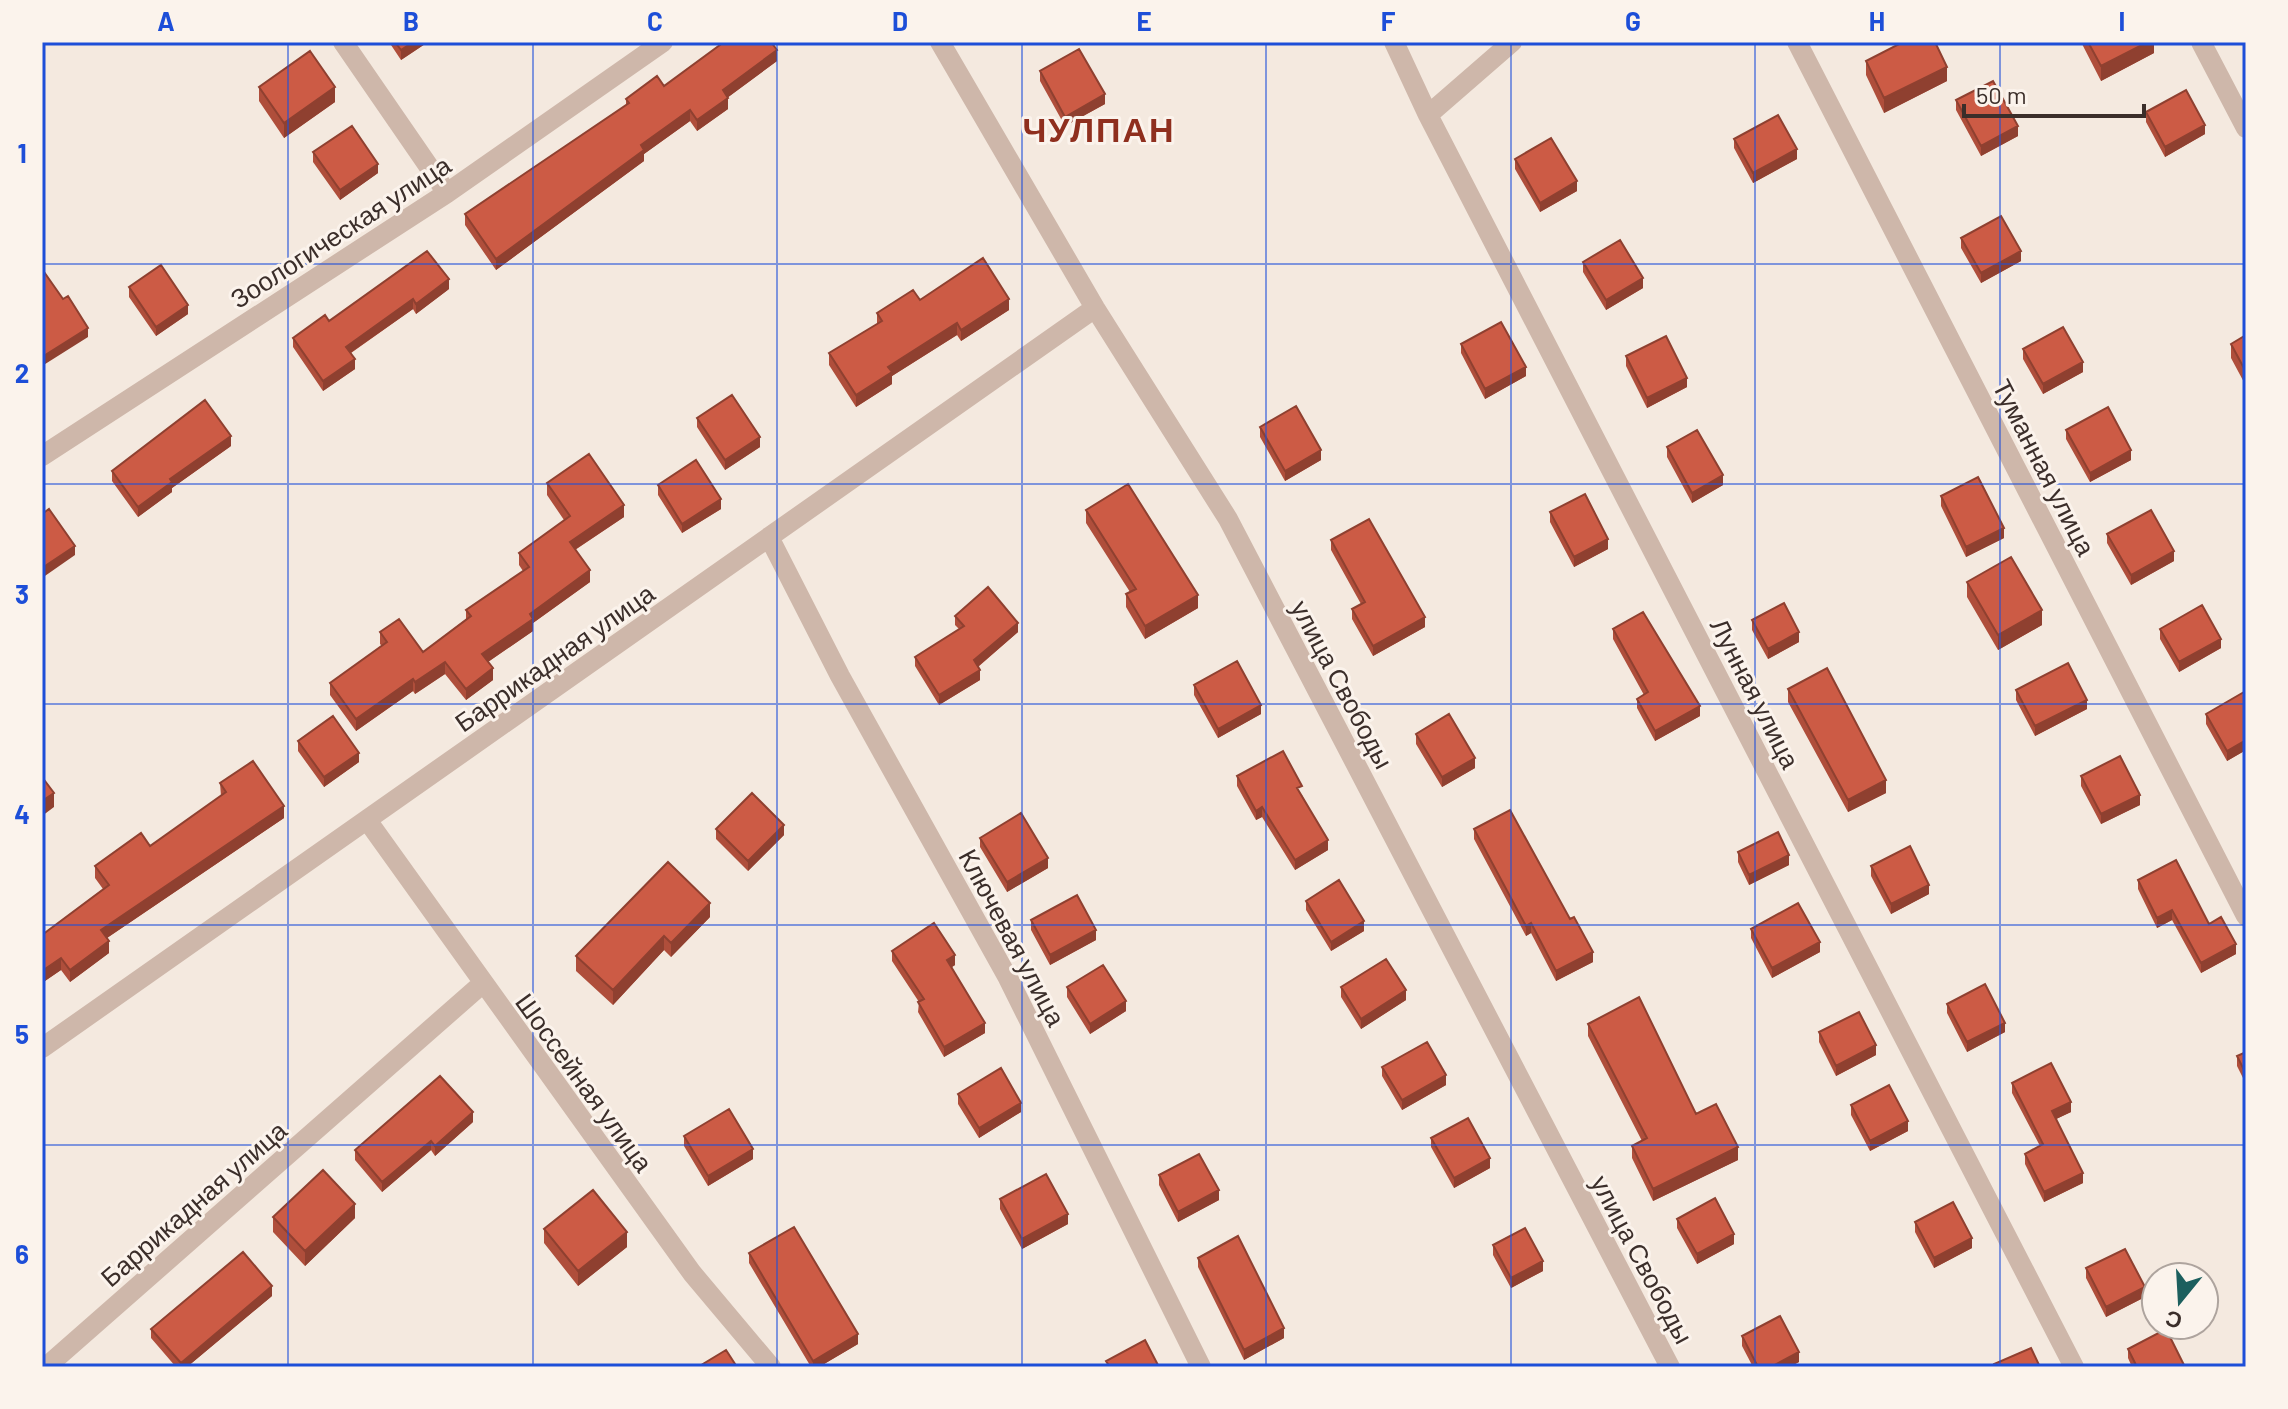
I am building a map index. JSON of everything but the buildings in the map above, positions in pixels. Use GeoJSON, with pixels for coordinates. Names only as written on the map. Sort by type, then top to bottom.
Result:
{"type":"FeatureCollection","features":[{"type":"Feature","properties":{"kind":"street"},"geometry":{"type":"LineString","coordinates":[[343,42],[447,193]]}},
{"type":"Feature","properties":{"kind":"street","name":"Зоологическая улица"},"geometry":{"type":"LineString","coordinates":[[42,456],[447,193],[663,42]]}},
{"type":"Feature","properties":{"kind":"street","name":"улица Свободы"},"geometry":{"type":"LineString","coordinates":[[940,42],[1095,308],[1228,519],[1670,1367]]}},
{"type":"Feature","properties":{"kind":"street","name":"Лунная улица"},"geometry":{"type":"LineString","coordinates":[[1394,42],[1428,115],[2074,1367]]}},
{"type":"Feature","properties":{"kind":"street"},"geometry":{"type":"LineString","coordinates":[[1428,115],[1512,42]]}},
{"type":"Feature","properties":{"kind":"street","name":"Туманная улица"},"geometry":{"type":"LineString","coordinates":[[1797,42],[2246,916]]}},
{"type":"Feature","properties":{"kind":"street"},"geometry":{"type":"LineString","coordinates":[[2201,42],[2246,128]]}},
{"type":"Feature","properties":{"kind":"street","name":"Баррикадная улица"},"geometry":{"type":"LineString","coordinates":[[42,1048],[1095,308]]}},
{"type":"Feature","properties":{"kind":"street","name":"Ключевая улица"},"geometry":{"type":"LineString","coordinates":[[769,537],[840,676],[1008,978],[1201,1367]]}},
{"type":"Feature","properties":{"kind":"street","name":"Шоссейная улица"},"geometry":{"type":"LineString","coordinates":[[367,820],[692,1273],[771,1367]]}},
{"type":"Feature","properties":{"kind":"street","name":"Баррикадная улица"},"geometry":{"type":"LineString","coordinates":[[46,1367],[482,984]]}},
{"type":"Feature","properties":{"kind":"district","name":"ЧУЛПАН"},"geometry":{"type":"Point","coordinates":[1099,128]}}]}
